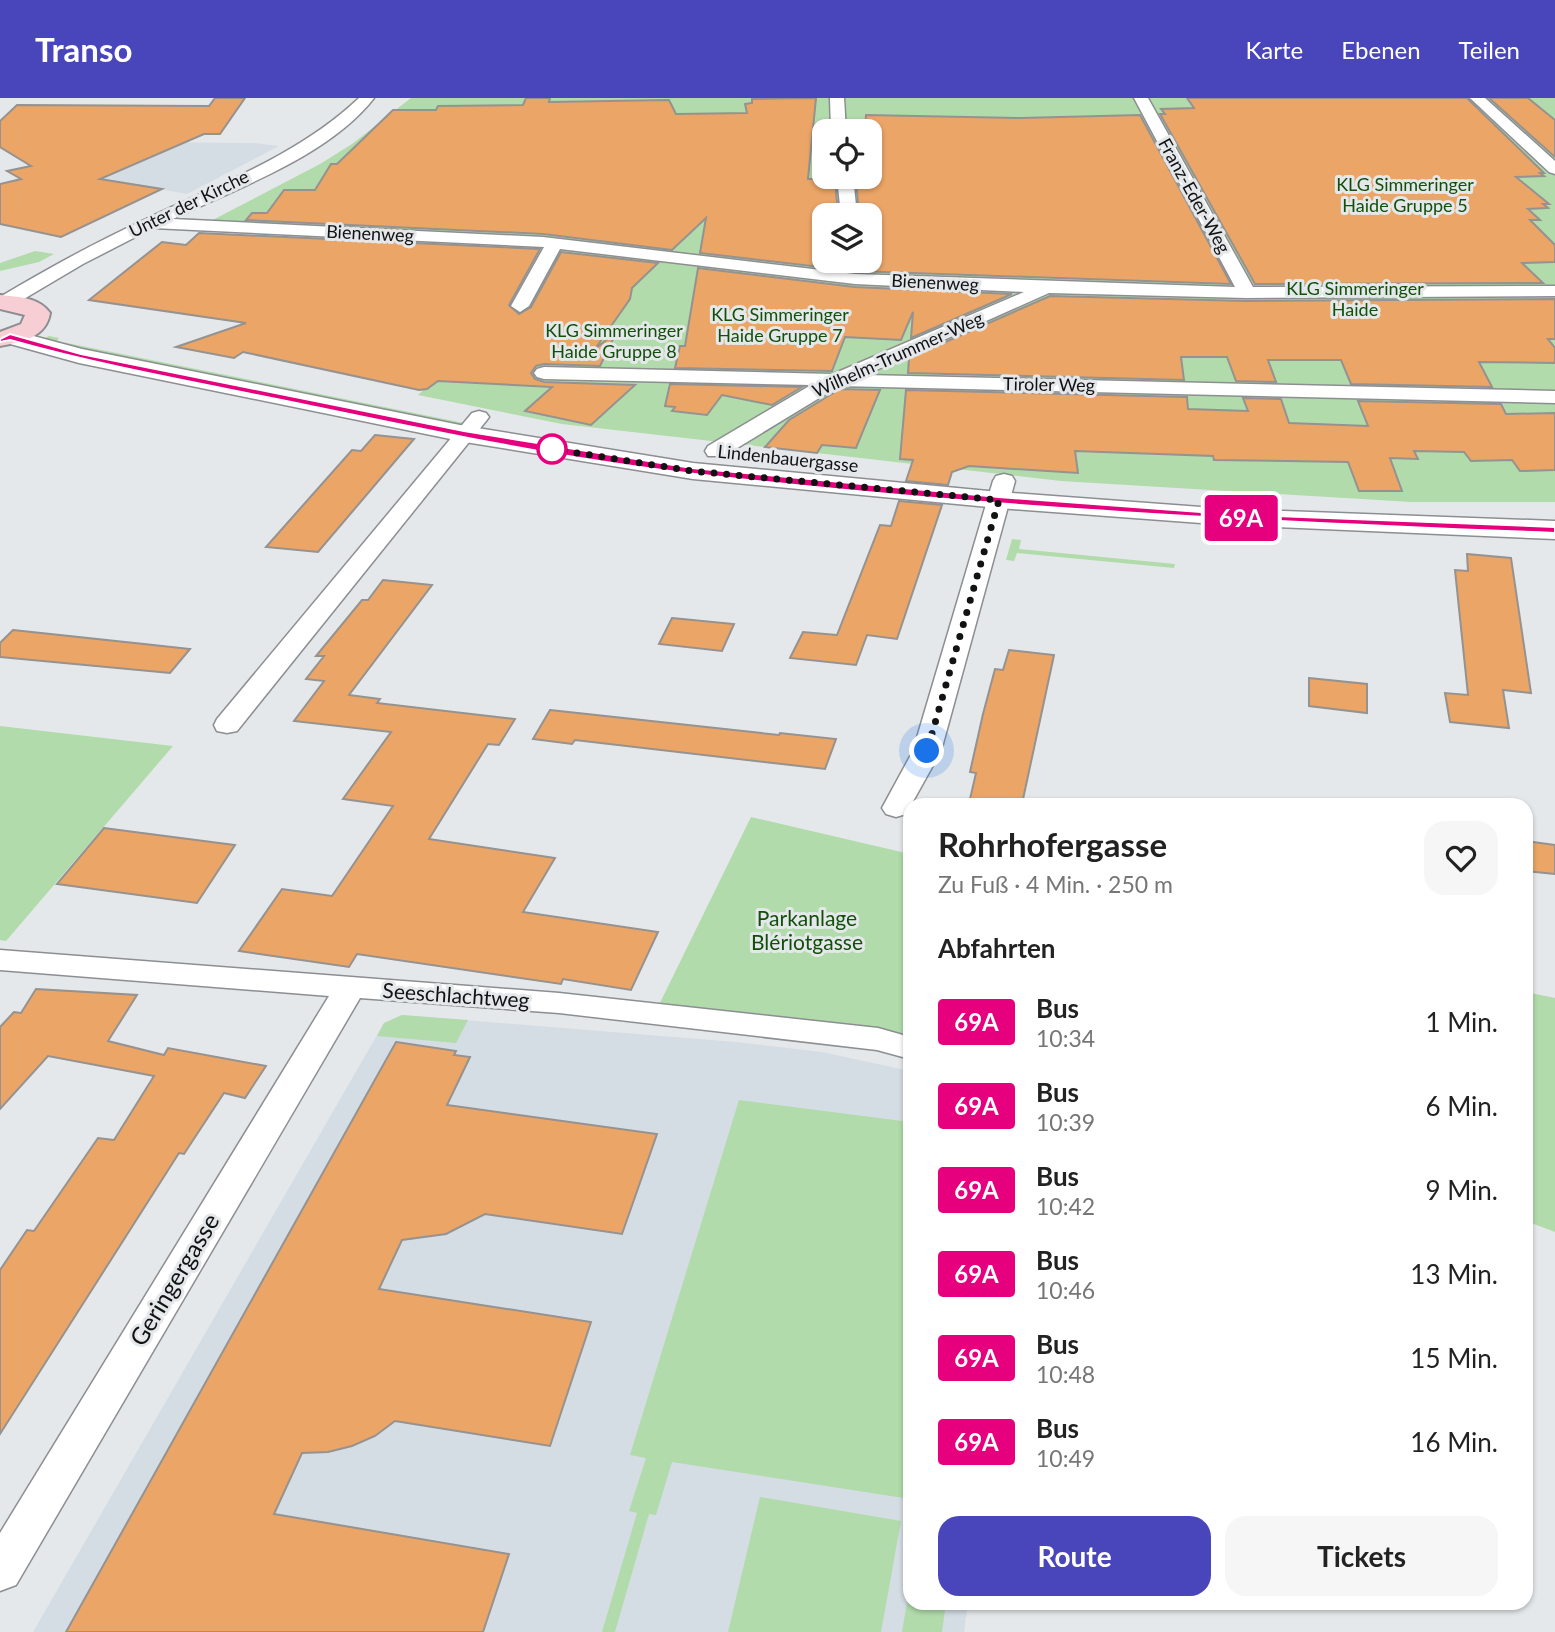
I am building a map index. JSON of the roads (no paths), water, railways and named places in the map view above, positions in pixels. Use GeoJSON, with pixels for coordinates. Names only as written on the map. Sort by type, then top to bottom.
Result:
{"type":"FeatureCollection","features":[{"type":"Feature","properties":{"kind":"street","name":"Unter der Kirche"},"geometry":{"type":"LineString","coordinates":[[12,319],[55,271],[337,130],[367,98]]}},
{"type":"Feature","properties":{"kind":"street","name":"Unter der Kirche"},"geometry":{"type":"LineString","coordinates":[[12,319],[75,275],[302,158],[337,130],[385,98]]}},
{"type":"Feature","properties":{"kind":"street"},"geometry":{"type":"LineString","coordinates":[[837,98],[838,119]]}},
{"type":"Feature","properties":{"kind":"street","name":"Franz-Eder-Weg"},"geometry":{"type":"LineString","coordinates":[[1141,98],[1248,293]]}},
{"type":"Feature","properties":{"kind":"street"},"geometry":{"type":"LineString","coordinates":[[1477,98],[1555,169]]}},
{"type":"Feature","properties":{"kind":"street","name":"Bienenweg"},"geometry":{"type":"LineString","coordinates":[[149,223],[554,244],[812,266]]}},
{"type":"Feature","properties":{"kind":"street"},"geometry":{"type":"LineString","coordinates":[[520,306],[554,244]]}},
{"type":"Feature","properties":{"kind":"street","name":"Bienenweg"},"geometry":{"type":"LineString","coordinates":[[882,273],[1049,288],[1248,293],[1555,291]]}},
{"type":"Feature","properties":{"kind":"street","name":"Wilhelm-Trummer-Weg"},"geometry":{"type":"LineString","coordinates":[[716,451],[833,381],[1049,288]]}},
{"type":"Feature","properties":{"kind":"street","name":"Lindenbauergasse"},"geometry":{"type":"LineString","coordinates":[[12,319],[79,356],[471,426],[692,471],[1002,491],[1555,512]]}},
{"type":"Feature","properties":{"kind":"street","name":"Tiroler Weg"},"geometry":{"type":"LineString","coordinates":[[544,373],[1555,397]]}},
{"type":"Feature","properties":{"kind":"street"},"geometry":{"type":"LineString","coordinates":[[227,725],[471,426]]}},
{"type":"Feature","properties":{"kind":"street","name":"Lindenbauergasse"},"geometry":{"type":"LineString","coordinates":[[471,426],[716,451],[1002,491],[1228,517],[1555,530]]}},
{"type":"Feature","properties":{"kind":"street"},"geometry":{"type":"LineString","coordinates":[[896,808],[927,751],[1002,491]]}},
{"type":"Feature","properties":{"kind":"street","name":"Seeschlachtweg"},"geometry":{"type":"LineString","coordinates":[[0,960],[654,1013],[878,1039],[903,1046]]}},
{"type":"Feature","properties":{"kind":"street","name":"Geringergasse"},"geometry":{"type":"LineString","coordinates":[[0,1572],[350,988]]}},
{"type":"Feature","properties":{"kind":"park label","name":"KLG Simmeringer Haide Gruppe 5"},"geometry":{"type":"Point","coordinates":[1405,196]}},
{"type":"Feature","properties":{"kind":"park label","name":"KLG Simmeringer Haide"},"geometry":{"type":"Point","coordinates":[1355,299]}},
{"type":"Feature","properties":{"kind":"park label","name":"KLG Simmeringer Haide Gruppe 7"},"geometry":{"type":"Point","coordinates":[780,325]}},
{"type":"Feature","properties":{"kind":"park label","name":"KLG Simmeringer Haide Gruppe 8"},"geometry":{"type":"Point","coordinates":[614,341]}},
{"type":"Feature","properties":{"kind":"park label","name":"Parkanlage Blériotgasse"},"geometry":{"type":"Point","coordinates":[807,931]}}]}
